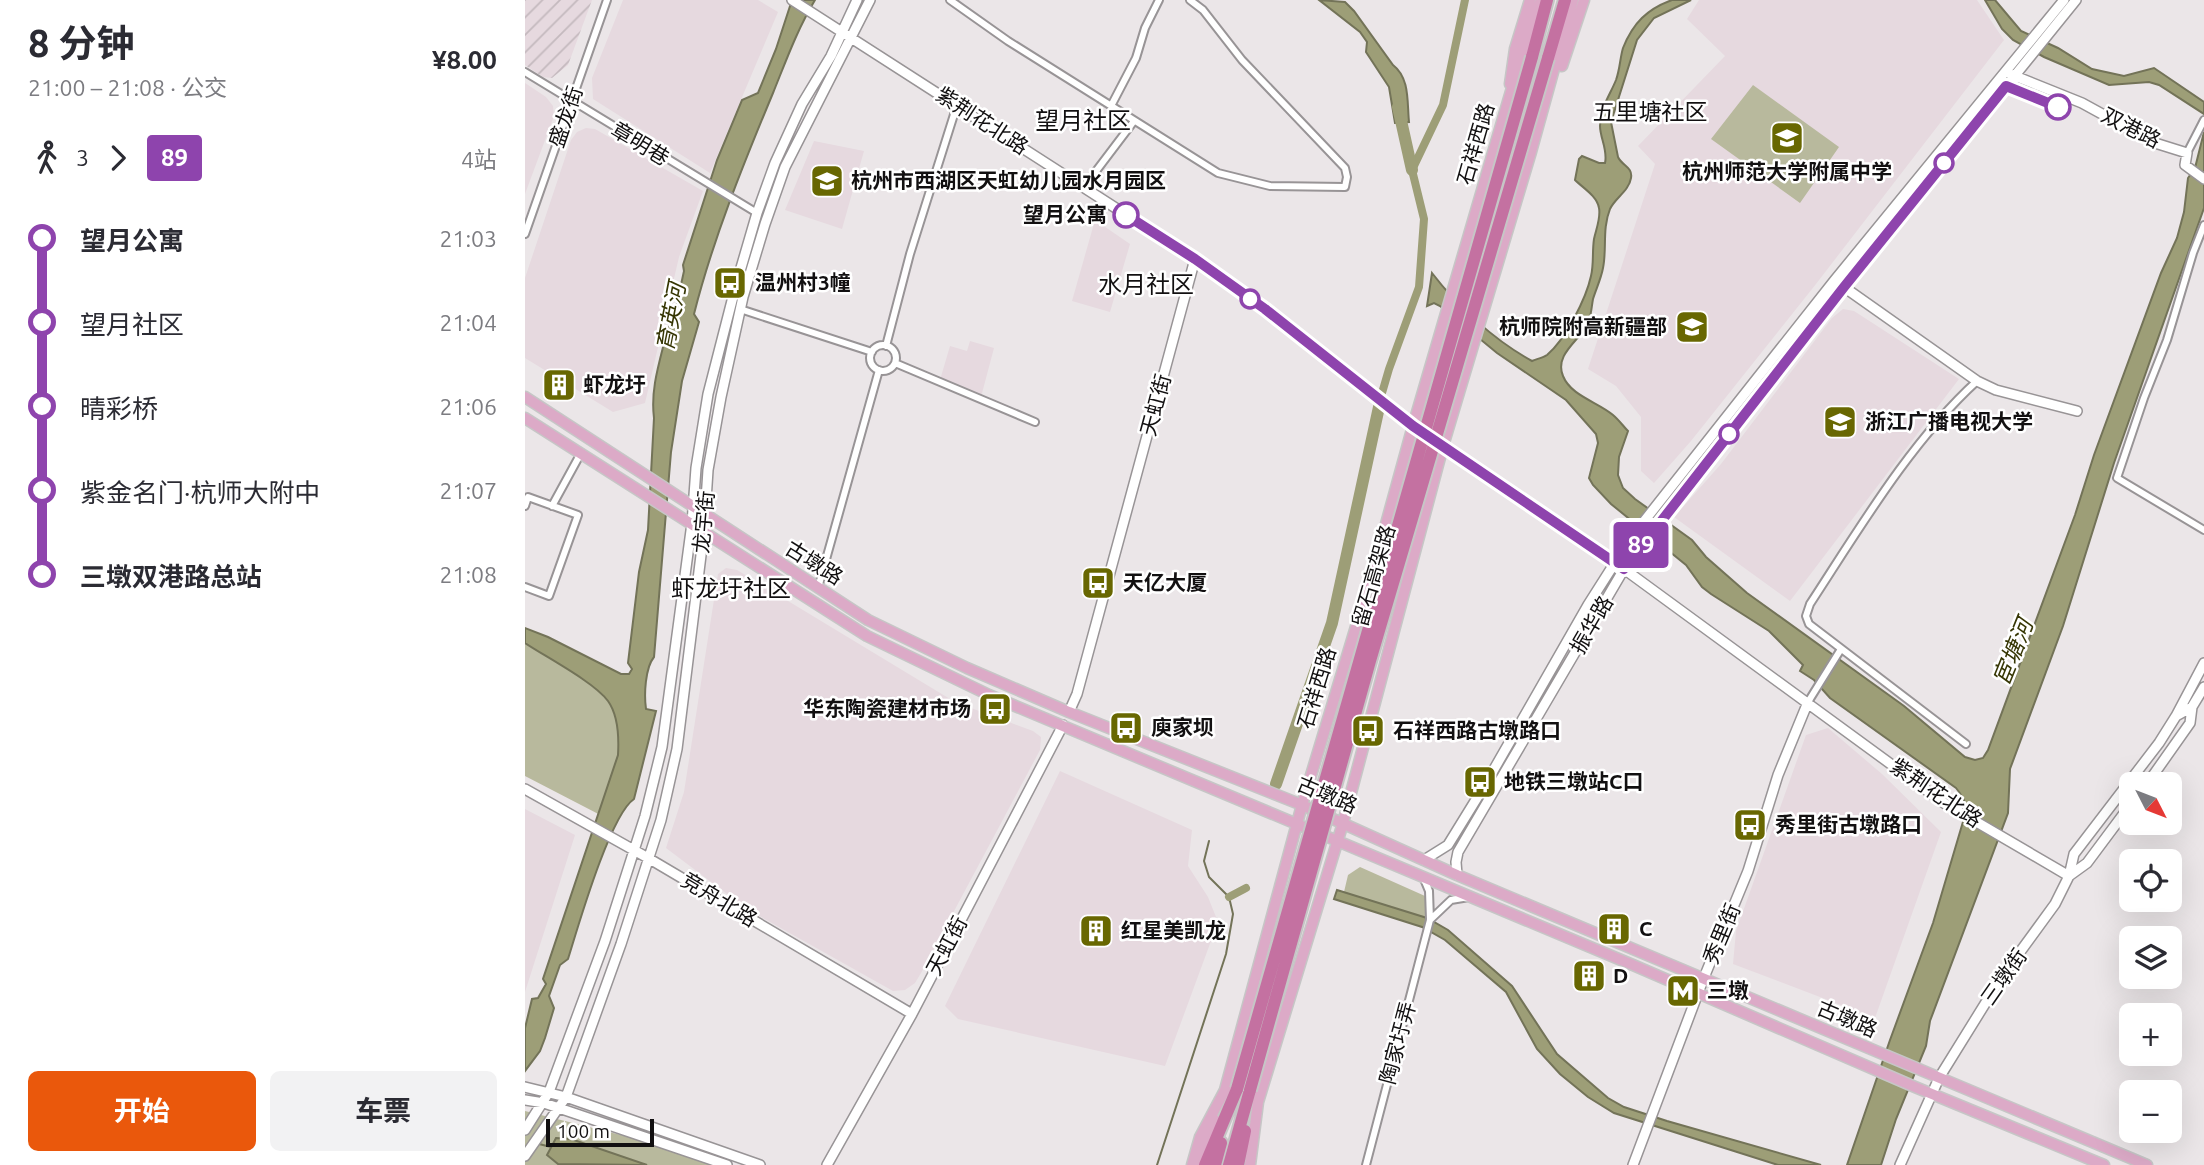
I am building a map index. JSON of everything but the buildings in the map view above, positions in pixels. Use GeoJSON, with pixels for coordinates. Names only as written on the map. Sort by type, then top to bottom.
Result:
{"type":"FeatureCollection","features":[{"type":"Feature","properties":{"kind":"highway","name":"留石高架路"},"geometry":{"type":"LineString","coordinates":[[1215,1165],[1532,57],[1544,0]]}},
{"type":"Feature","properties":{"kind":"highway","name":"留石高架路"},"geometry":{"type":"LineString","coordinates":[[1229,1165],[1237,1090],[1374,647],[1565,0]]}},
{"type":"Feature","properties":{"kind":"highway"},"geometry":{"type":"LineString","coordinates":[[1205,1165],[1237,1090]]}},
{"type":"Feature","properties":{"kind":"highway"},"geometry":{"type":"LineString","coordinates":[[1237,1090],[1242,1151],[1238,1165]]}},
{"type":"Feature","properties":{"kind":"main road","name":"石祥西路"},"geometry":{"type":"LineString","coordinates":[[1509,98],[1510,72],[1530,0]]}},
{"type":"Feature","properties":{"kind":"main road","name":"石祥西路"},"geometry":{"type":"LineString","coordinates":[[1192,1165],[1200,1137],[1237,1090],[1302,805],[1375,564],[1531,24],[1544,0]]}},
{"type":"Feature","properties":{"kind":"main road"},"geometry":{"type":"LineString","coordinates":[[1250,1165],[1258,1102],[1343,822],[1443,446],[1531,152],[1573,0]]}},
{"type":"Feature","properties":{"kind":"main road"},"geometry":{"type":"LineString","coordinates":[[1531,152],[1584,0]]}},
{"type":"Feature","properties":{"kind":"main road","name":"古墩路"},"geometry":{"type":"LineString","coordinates":[[525,397],[867,620],[1069,712],[1343,822],[1457,875],[1703,980],[2147,1165]]}},
{"type":"Feature","properties":{"kind":"main road","name":"古墩路"},"geometry":{"type":"LineString","coordinates":[[525,418],[867,636],[989,695],[2104,1165]]}},
{"type":"Feature","properties":{"kind":"main road"},"geometry":{"type":"LineString","coordinates":[[1200,1165],[1237,1090]]}},
{"type":"Feature","properties":{"kind":"street","name":"盛龙街"},"geometry":{"type":"LineString","coordinates":[[525,234],[607,0]]}},
{"type":"Feature","properties":{"kind":"street","name":"紫荆花北路"},"geometry":{"type":"LineString","coordinates":[[792,0],[1195,259],[1269,313],[1413,426],[1624,569],[1958,811],[2069,876]]}},
{"type":"Feature","properties":{"kind":"street","name":"龙宇街"},"geometry":{"type":"LineString","coordinates":[[527,1127],[544,1103],[605,941],[662,747],[708,394],[757,213],[775,163],[802,104],[831,56],[857,0]]}},
{"type":"Feature","properties":{"kind":"street","name":"龙宇街"},"geometry":{"type":"LineString","coordinates":[[525,1156],[566,1097],[621,944],[661,820],[677,749],[704,531],[708,470],[740,309],[765,224],[785,167],[870,0]]}},
{"type":"Feature","properties":{"kind":"street"},"geometry":{"type":"LineString","coordinates":[[950,0],[1008,41],[1218,173],[1270,186],[1345,187],[1345,168],[1242,60],[1203,10],[1190,0]]}},
{"type":"Feature","properties":{"kind":"street"},"geometry":{"type":"LineString","coordinates":[[1111,106],[1136,58],[1145,28],[1159,0]]}},
{"type":"Feature","properties":{"kind":"street","name":"振华路"},"geometry":{"type":"LineString","coordinates":[[2042,35],[2064,0]]}},
{"type":"Feature","properties":{"kind":"street","name":"振华路"},"geometry":{"type":"LineString","coordinates":[[1457,875],[1455,862],[1458,852],[1624,569],[2010,74],[2076,0]]}},
{"type":"Feature","properties":{"kind":"street","name":"章明巷"},"geometry":{"type":"LineString","coordinates":[[525,72],[757,213]]}},
{"type":"Feature","properties":{"kind":"street","name":"振华路"},"geometry":{"type":"LineString","coordinates":[[1424,860],[1448,845],[1630,540],[1834,281],[2010,74]]}},
{"type":"Feature","properties":{"kind":"street","name":"双港路"},"geometry":{"type":"LineString","coordinates":[[2010,74],[2082,103],[2155,143],[2187,153],[2185,165],[2204,179]]}},
{"type":"Feature","properties":{"kind":"street"},"geometry":{"type":"LineString","coordinates":[[886,346],[910,254],[957,105]]}},
{"type":"Feature","properties":{"kind":"street"},"geometry":{"type":"LineString","coordinates":[[2187,153],[2204,120]]}},
{"type":"Feature","properties":{"kind":"street"},"geometry":{"type":"LineString","coordinates":[[1084,187],[1134,121]]}},
{"type":"Feature","properties":{"kind":"street"},"geometry":{"type":"LineString","coordinates":[[2204,225],[2167,340],[2117,478],[2204,530]]}},
{"type":"Feature","properties":{"kind":"street","name":"天虹街"},"geometry":{"type":"LineString","coordinates":[[1069,712],[1077,694],[1195,259]]}},
{"type":"Feature","properties":{"kind":"street"},"geometry":{"type":"LineString","coordinates":[[1834,281],[1977,381],[1996,390],[2077,411]]}},
{"type":"Feature","properties":{"kind":"street"},"geometry":{"type":"LineString","coordinates":[[740,309],[871,352]]}},
{"type":"Feature","properties":{"kind":"street"},"geometry":{"type":"LineString","coordinates":[[877,346],[886,346],[895,352],[895,363],[890,369],[879,370],[872,365],[871,352],[877,346]]}},
{"type":"Feature","properties":{"kind":"street"},"geometry":{"type":"LineString","coordinates":[[895,363],[1035,422]]}},
{"type":"Feature","properties":{"kind":"street"},"geometry":{"type":"LineString","coordinates":[[818,588],[845,483],[879,370]]}},
{"type":"Feature","properties":{"kind":"street"},"geometry":{"type":"LineString","coordinates":[[1966,744],[1809,624],[1806,616],[1810,604],[1880,497],[1951,405],[1977,381]]}},
{"type":"Feature","properties":{"kind":"street"},"geometry":{"type":"LineString","coordinates":[[552,506],[581,453]]}},
{"type":"Feature","properties":{"kind":"street"},"geometry":{"type":"LineString","coordinates":[[525,506],[528,497],[578,515],[549,596],[525,587]]}},
{"type":"Feature","properties":{"kind":"street"},"geometry":{"type":"LineString","coordinates":[[1808,702],[1841,649]]}},
{"type":"Feature","properties":{"kind":"street"},"geometry":{"type":"LineString","coordinates":[[2176,716],[2204,663]]}},
{"type":"Feature","properties":{"kind":"street","name":"三墩街"},"geometry":{"type":"LineString","coordinates":[[2155,772],[2190,723],[2192,707],[2204,687]]}},
{"type":"Feature","properties":{"kind":"street","name":"秀里街"},"geometry":{"type":"LineString","coordinates":[[1633,1165],[1703,980],[1748,871],[1778,775],[1808,702]]}},
{"type":"Feature","properties":{"kind":"street","name":"三墩街"},"geometry":{"type":"LineString","coordinates":[[1900,1165],[1939,1079],[2001,978],[2055,904],[2069,876],[2074,853],[2159,743],[2176,716],[2192,707]]}},
{"type":"Feature","properties":{"kind":"street","name":"天虹街"},"geometry":{"type":"LineString","coordinates":[[827,1165],[912,1014],[1063,725]]}},
{"type":"Feature","properties":{"kind":"street","name":"竞舟北路"},"geometry":{"type":"LineString","coordinates":[[525,789],[648,858],[912,1014]]}},
{"type":"Feature","properties":{"kind":"street","name":"三墩街"},"geometry":{"type":"LineString","coordinates":[[2069,876],[2087,863],[2119,820]]}},
{"type":"Feature","properties":{"kind":"street","name":"陶家圩弄"},"geometry":{"type":"LineString","coordinates":[[1366,1165],[1430,920],[1429,891],[1424,877]]}},
{"type":"Feature","properties":{"kind":"street"},"geometry":{"type":"LineString","coordinates":[[1430,920],[1451,900],[1472,897]]}},
{"type":"Feature","properties":{"kind":"street"},"geometry":{"type":"LineString","coordinates":[[525,1087],[549,1091],[760,1165]]}},
{"type":"Feature","properties":{"kind":"street"},"geometry":{"type":"LineString","coordinates":[[525,1100],[544,1103],[727,1165]]}},
{"type":"Feature","properties":{"kind":"shaded area"},"geometry":{"type":"Polygon","coordinates":[[[525,0],[592,0],[568,65],[552,78],[543,77],[525,65],[525,0]]]}},
{"type":"Feature","properties":{"kind":"shaded area"},"geometry":{"type":"Polygon","coordinates":[[[623,0],[758,0],[778,12],[710,173],[593,99],[592,78],[623,0]]]}},
{"type":"Feature","properties":{"kind":"shaded area"},"geometry":{"type":"Polygon","coordinates":[[[792,0],[815,0],[792,46],[740,175],[719,230],[694,314],[699,322],[682,381],[671,452],[654,657],[646,682],[646,709],[656,711],[634,799],[625,809],[605,848],[568,959],[560,965],[549,996],[554,1008],[545,1038],[540,1051],[525,1071],[525,1028],[532,999],[538,998],[546,984],[543,979],[618,755],[618,734],[616,720],[608,701],[581,678],[525,643],[525,628],[621,674],[629,674],[632,669],[628,663],[639,572],[648,530],[653,406],[659,361],[668,327],[672,326],[683,265],[717,160],[742,100],[758,93],[792,0]]]}},
{"type":"Feature","properties":{"kind":"shaded area"},"geometry":{"type":"Polygon","coordinates":[[[1319,0],[1345,2],[1398,70],[1407,91],[1409,122],[1395,123],[1389,87],[1366,52],[1367,42],[1360,32],[1319,0]]]}},
{"type":"Feature","properties":{"kind":"shaded area"},"geometry":{"type":"Polygon","coordinates":[[[1672,0],[1691,0],[1654,18],[1637,40],[1611,122],[1618,157],[1629,169],[1631,178],[1628,187],[1610,209],[1606,224],[1603,268],[1589,319],[1563,357],[1563,376],[1572,389],[1607,410],[1628,431],[1619,457],[1618,475],[1623,488],[1692,540],[1706,557],[1747,593],[1904,706],[1965,757],[1975,760],[1983,758],[1988,750],[2161,273],[2177,238],[2184,212],[2188,178],[2195,168],[2204,132],[2204,208],[2114,463],[2063,626],[2010,769],[2008,813],[1930,1021],[1926,1046],[1896,1119],[1881,1165],[1847,1165],[1933,923],[1965,815],[1963,798],[1956,788],[1830,698],[1814,680],[1800,671],[1803,665],[1769,631],[1702,587],[1686,565],[1611,504],[1589,478],[1598,443],[1596,434],[1566,400],[1497,353],[1440,306],[1434,303],[1427,306],[1432,273],[1477,322],[1532,361],[1545,356],[1561,340],[1580,307],[1588,285],[1599,220],[1596,200],[1575,180],[1579,159],[1582,156],[1605,163],[1600,119],[1617,76],[1623,48],[1631,31],[1642,18],[1672,0]]]}},
{"type":"Feature","properties":{"kind":"shaded area","name":"杭州师范大学附属中学"},"geometry":{"type":"Polygon","coordinates":[[[1699,0],[1977,0],[2004,40],[1816,284],[1691,441],[1654,483],[1641,471],[1641,417],[1616,386],[1588,369],[1655,164],[1638,146],[1725,56],[1687,19],[1699,0]]]}},
{"type":"Feature","properties":{"kind":"shaded area"},"geometry":{"type":"Polygon","coordinates":[[[1985,0],[1995,0],[2021,31],[2058,48],[2092,69],[2124,76],[2154,68],[2204,102],[2204,114],[2159,85],[2149,82],[2109,85],[2044,57],[2013,40],[2002,29],[1985,0]]]}},
{"type":"Feature","properties":{"kind":"shaded area"},"geometry":{"type":"Polygon","coordinates":[[[525,83],[546,97],[553,106],[554,116],[525,194],[525,83]]]}},
{"type":"Feature","properties":{"kind":"shaded area"},"geometry":{"type":"Polygon","coordinates":[[[1753,85],[1839,147],[1800,203],[1711,139],[1753,85]]]}},
{"type":"Feature","properties":{"kind":"shaded area"},"geometry":{"type":"Polygon","coordinates":[[[586,128],[595,129],[703,191],[679,257],[645,403],[613,412],[525,358],[525,278],[571,140],[577,132],[586,128]]]}},
{"type":"Feature","properties":{"kind":"shaded area","name":"杭州市西湖区天虹幼儿园水月园区"},"geometry":{"type":"Polygon","coordinates":[[[814,141],[864,151],[842,229],[785,210],[814,141]]]}},
{"type":"Feature","properties":{"kind":"shaded area"},"geometry":{"type":"Polygon","coordinates":[[[1095,220],[1130,244],[1110,312],[1072,301],[1095,220]]]}},
{"type":"Feature","properties":{"kind":"shaded area","name":"浙江广播电视大学"},"geometry":{"type":"Polygon","coordinates":[[[1843,309],[1854,311],[1959,379],[1790,601],[1674,517],[1721,464],[1832,318],[1843,309]]]}},
{"type":"Feature","properties":{"kind":"shaded area"},"geometry":{"type":"Polygon","coordinates":[[[970,341],[994,348],[981,397],[940,380],[950,346],[967,351],[970,341]]]}},
{"type":"Feature","properties":{"kind":"shaded area"},"geometry":{"type":"Polygon","coordinates":[[[726,568],[737,570],[955,702],[1033,731],[1041,737],[1040,750],[921,973],[915,983],[905,990],[893,991],[747,909],[666,848],[684,792],[718,574],[726,568]]]}},
{"type":"Feature","properties":{"kind":"shaded area"},"geometry":{"type":"Polygon","coordinates":[[[525,640],[637,701],[608,819],[525,776],[525,640]]]}},
{"type":"Feature","properties":{"kind":"shaded area"},"geometry":{"type":"Polygon","coordinates":[[[1828,728],[1882,774],[1941,832],[1875,1018],[1733,964],[1736,931],[1806,735],[1828,728]]]}},
{"type":"Feature","properties":{"kind":"shaded area","name":"红星美凯龙"},"geometry":{"type":"Polygon","coordinates":[[[1060,771],[1192,830],[1188,866],[1208,897],[1218,922],[1165,1066],[958,1019],[945,1006],[1060,771]]]}},
{"type":"Feature","properties":{"kind":"shaded area"},"geometry":{"type":"Polygon","coordinates":[[[525,809],[575,835],[525,992],[525,809]]]}},
{"type":"Feature","properties":{"kind":"shaded area"},"geometry":{"type":"Polygon","coordinates":[[[1360,867],[1425,896],[1429,905],[1427,918],[1344,892],[1348,875],[1360,867]]]}},
{"type":"Feature","properties":{"kind":"shaded area"},"geometry":{"type":"Polygon","coordinates":[[[1337,890],[1427,918],[1448,930],[1512,986],[1557,1054],[1608,1098],[1624,1107],[1667,1121],[1821,1165],[1778,1165],[1614,1113],[1588,1097],[1560,1074],[1537,1049],[1506,992],[1445,940],[1422,927],[1334,899],[1337,890]]]}},
{"type":"Feature","properties":{"kind":"shaded area"},"geometry":{"type":"Polygon","coordinates":[[[525,1111],[661,1145],[722,1165],[525,1165],[525,1111]]]}},
{"type":"Feature","properties":{"kind":"shaded area"},"geometry":{"type":"Polygon","coordinates":[[[556,1138],[571,1139],[647,1165],[558,1164],[547,1155],[556,1138]]]}},
{"type":"Feature","properties":{"kind":"waterway"},"geometry":{"type":"LineString","coordinates":[[1382,393],[1419,287],[1424,219],[1412,170],[1443,105],[1465,0]]}},
{"type":"Feature","properties":{"kind":"waterway"},"geometry":{"type":"LineString","coordinates":[[1398,107],[1412,170]]}},
{"type":"Feature","properties":{"kind":"waterway"},"geometry":{"type":"LineString","coordinates":[[1276,784],[1332,623],[1379,407]]}},
{"type":"Feature","properties":{"kind":"waterway"},"geometry":{"type":"LineString","coordinates":[[1157,1165],[1226,954],[1233,914],[1229,897],[1209,877],[1204,861],[1209,841]]}},
{"type":"Feature","properties":{"kind":"waterway"},"geometry":{"type":"LineString","coordinates":[[1229,897],[1246,888]]}},
{"type":"Feature","properties":{"kind":"waterway"},"geometry":{"type":"LineString","coordinates":[[539,1144],[551,1147]]}},
{"type":"Feature","properties":{"kind":"bus line","name":"89"},"geometry":{"type":"LineString","coordinates":[[1126,215],[1195,259],[1265,309],[1413,426],[1624,569],[1844,287],[2006,86],[2058,107]]}},
{"type":"Feature","properties":{"kind":"place","name":"杭州师范大学附属中学"},"geometry":{"type":"Point","coordinates":[1787,138]}},
{"type":"Feature","properties":{"kind":"place","name":"杭州市西湖区天虹幼儿园水月园区"},"geometry":{"type":"Point","coordinates":[827,181]}},
{"type":"Feature","properties":{"kind":"place","name":"望月公寓"},"geometry":{"type":"Point","coordinates":[1126,215]}},
{"type":"Feature","properties":{"kind":"place","name":"温州村3幢"},"geometry":{"type":"Point","coordinates":[730,283]}},
{"type":"Feature","properties":{"kind":"place","name":"杭师院附高新疆部"},"geometry":{"type":"Point","coordinates":[1692,327]}},
{"type":"Feature","properties":{"kind":"place","name":"虾龙圩"},"geometry":{"type":"Point","coordinates":[559,385]}},
{"type":"Feature","properties":{"kind":"place","name":"浙江广播电视大学"},"geometry":{"type":"Point","coordinates":[1840,422]}},
{"type":"Feature","properties":{"kind":"place","name":"天亿大厦"},"geometry":{"type":"Point","coordinates":[1098,583]}},
{"type":"Feature","properties":{"kind":"place","name":"华东陶瓷建材市场"},"geometry":{"type":"Point","coordinates":[995,709]}},
{"type":"Feature","properties":{"kind":"place","name":"庾家坝"},"geometry":{"type":"Point","coordinates":[1126,728]}},
{"type":"Feature","properties":{"kind":"place","name":"石祥西路古墩路口"},"geometry":{"type":"Point","coordinates":[1368,731]}},
{"type":"Feature","properties":{"kind":"place","name":"地铁三墩站C口"},"geometry":{"type":"Point","coordinates":[1480,782]}},
{"type":"Feature","properties":{"kind":"place","name":"秀里街古墩路口"},"geometry":{"type":"Point","coordinates":[1750,825]}},
{"type":"Feature","properties":{"kind":"place","name":"C"},"geometry":{"type":"Point","coordinates":[1614,929]}},
{"type":"Feature","properties":{"kind":"place","name":"红星美凯龙"},"geometry":{"type":"Point","coordinates":[1096,931]}},
{"type":"Feature","properties":{"kind":"place","name":"D"},"geometry":{"type":"Point","coordinates":[1589,976]}},
{"type":"Feature","properties":{"kind":"place","name":"三墩"},"geometry":{"type":"Point","coordinates":[1683,991]}},
{"type":"Feature","properties":{"kind":"district","name":"五里塘社区"},"geometry":{"type":"Point","coordinates":[1650,112]}},
{"type":"Feature","properties":{"kind":"district","name":"望月社区"},"geometry":{"type":"Point","coordinates":[1083,121]}},
{"type":"Feature","properties":{"kind":"district","name":"水月社区"},"geometry":{"type":"Point","coordinates":[1146,285]}},
{"type":"Feature","properties":{"kind":"district","name":"虾龙圩社区"},"geometry":{"type":"Point","coordinates":[731,589]}},
{"type":"Feature","properties":{"kind":"water label","name":"育英河"},"geometry":{"type":"Point","coordinates":[671,317]}},
{"type":"Feature","properties":{"kind":"water label","name":"宦塘河"},"geometry":{"type":"Point","coordinates":[2013,652]}}]}
